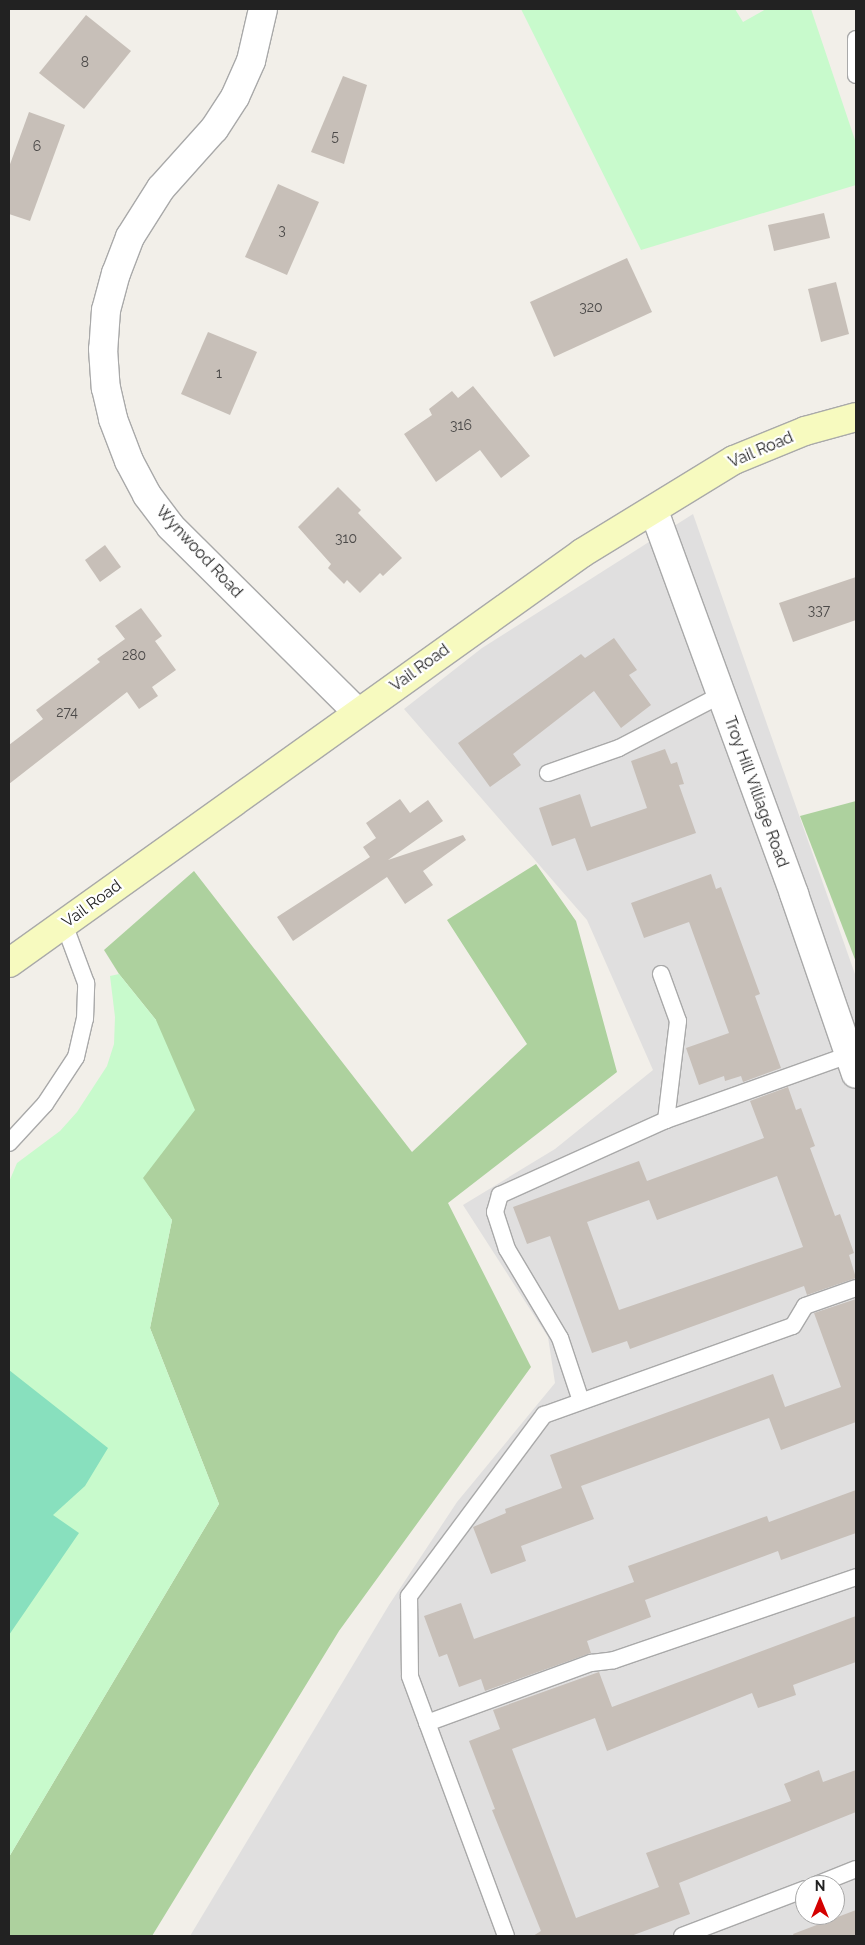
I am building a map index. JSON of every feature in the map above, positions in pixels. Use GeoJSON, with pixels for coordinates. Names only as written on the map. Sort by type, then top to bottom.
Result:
{"type":"FeatureCollection","features":[{"type":"Feature","properties":{"kind":"street","name":"Wynwood Road"},"geometry":{"type":"LineString","coordinates":[[263,9],[251,62],[235,97],[214,129],[161,188],[127,246],[106,310],[103,349],[106,388],[113,419],[128,461],[147,495],[170,526],[358,714]]}},
{"type":"Feature","properties":{"kind":"street","name":"Vail Road"},"geometry":{"type":"LineString","coordinates":[[9,963],[582,553],[654,511],[734,460],[805,432],[856,417]]}},
{"type":"Feature","properties":{"kind":"street","name":"Troy Hill Villiage Road"},"geometry":{"type":"LineString","coordinates":[[654,511],[853,1065]]}},
{"type":"Feature","properties":{"kind":"lane"},"geometry":{"type":"LineString","coordinates":[[856,39],[856,75]]}},
{"type":"Feature","properties":{"kind":"lane"},"geometry":{"type":"LineString","coordinates":[[548,773],[618,748],[721,695]]}},
{"type":"Feature","properties":{"kind":"lane"},"geometry":{"type":"LineString","coordinates":[[9,1143],[45,1104],[76,1057],[85,1018],[86,983],[64,924]]}},
{"type":"Feature","properties":{"kind":"lane"},"geometry":{"type":"LineString","coordinates":[[661,974],[678,1021],[666,1120]]}},
{"type":"Feature","properties":{"kind":"lane"},"geometry":{"type":"LineString","coordinates":[[581,1401],[560,1338],[507,1249],[494,1212],[500,1195],[666,1120],[853,1065]]}},
{"type":"Feature","properties":{"kind":"lane"},"geometry":{"type":"LineString","coordinates":[[506,1936],[410,1676],[409,1596],[544,1415],[793,1326],[805,1306],[856,1288]]}},
{"type":"Feature","properties":{"kind":"lane"},"geometry":{"type":"LineString","coordinates":[[427,1723],[591,1663],[614,1660],[856,1577]]}},
{"type":"Feature","properties":{"kind":"lane"},"geometry":{"type":"LineString","coordinates":[[843,1875],[856,1870]]}},
{"type":"Feature","properties":{"kind":"lane"},"geometry":{"type":"LineString","coordinates":[[682,1936],[795,1893]]}},
{"type":"Feature","properties":{"kind":"shaded area"},"geometry":{"type":"Polygon","coordinates":[[[693,514],[856,977],[856,1936],[190,1936],[389,1605],[457,1502],[555,1383],[548,1337],[463,1205],[555,1149],[653,1070],[587,920],[404,709],[482,648],[693,514]]]}},
{"type":"Feature","properties":{"kind":"green space"},"geometry":{"type":"Polygon","coordinates":[[[521,9],[735,9],[743,22],[766,9],[811,9],[856,143],[856,185],[641,250],[521,9]]]}},
{"type":"Feature","properties":{"kind":"green space"},"geometry":{"type":"Polygon","coordinates":[[[856,801],[856,962],[800,816],[856,801]]]}},
{"type":"Feature","properties":{"kind":"green space"},"geometry":{"type":"Polygon","coordinates":[[[536,864],[576,921],[617,1072],[448,1203],[531,1367],[339,1631],[152,1936],[9,1936],[9,1857],[219,1504],[150,1328],[172,1220],[142,1178],[156,1020],[119,974],[104,950],[194,871],[412,1152],[527,1044],[447,920],[536,864]]]}},
{"type":"Feature","properties":{"kind":"green space"},"geometry":{"type":"Polygon","coordinates":[[[119,974],[156,1020],[195,1110],[143,1178],[172,1220],[150,1328],[219,1504],[9,1857],[9,1182],[17,1163],[60,1131],[77,1112],[107,1066],[114,1044],[115,1017],[110,976],[119,974]]]}},
{"type":"Feature","properties":{"kind":"green space"},"geometry":{"type":"Polygon","coordinates":[[[9,1370],[108,1448],[85,1486],[53,1515],[79,1533],[9,1635],[9,1370]]]}},
{"type":"Feature","properties":{"kind":"building"},"geometry":{"type":"Polygon","coordinates":[[[86,15],[131,51],[84,109],[39,73],[86,15]]]}},
{"type":"Feature","properties":{"kind":"building"},"geometry":{"type":"Polygon","coordinates":[[[343,76],[367,85],[344,164],[311,152],[343,76]]]}},
{"type":"Feature","properties":{"kind":"building"},"geometry":{"type":"Polygon","coordinates":[[[29,112],[65,125],[30,221],[9,214],[9,167],[29,112]]]}},
{"type":"Feature","properties":{"kind":"building"},"geometry":{"type":"Polygon","coordinates":[[[278,184],[319,202],[287,275],[245,257],[278,184]]]}},
{"type":"Feature","properties":{"kind":"building"},"geometry":{"type":"Polygon","coordinates":[[[824,213],[830,238],[774,251],[768,225],[824,213]]]}},
{"type":"Feature","properties":{"kind":"building"},"geometry":{"type":"Polygon","coordinates":[[[627,258],[652,312],[554,357],[530,302],[627,258]]]}},
{"type":"Feature","properties":{"kind":"building"},"geometry":{"type":"Polygon","coordinates":[[[836,282],[849,334],[821,342],[808,289],[836,282]]]}},
{"type":"Feature","properties":{"kind":"building"},"geometry":{"type":"Polygon","coordinates":[[[208,332],[257,352],[230,415],[181,394],[208,332]]]}},
{"type":"Feature","properties":{"kind":"building"},"geometry":{"type":"Polygon","coordinates":[[[473,386],[530,456],[501,478],[480,450],[436,482],[404,434],[432,415],[429,409],[452,391],[458,398],[473,386]]]}},
{"type":"Feature","properties":{"kind":"building"},"geometry":{"type":"Polygon","coordinates":[[[338,487],[361,510],[358,513],[402,558],[383,576],[380,573],[360,593],[347,580],[344,584],[328,568],[331,564],[298,527],[338,487]]]}},
{"type":"Feature","properties":{"kind":"building"},"geometry":{"type":"Polygon","coordinates":[[[105,545],[121,567],[100,582],[85,560],[105,545]]]}},
{"type":"Feature","properties":{"kind":"building"},"geometry":{"type":"Polygon","coordinates":[[[856,577],[856,620],[793,642],[779,603],[856,577]]]}},
{"type":"Feature","properties":{"kind":"building"},"geometry":{"type":"Polygon","coordinates":[[[141,608],[162,636],[155,641],[176,670],[152,687],[158,696],[139,709],[127,692],[9,784],[9,745],[43,719],[36,710],[100,662],[97,659],[125,639],[115,626],[141,608]]]}},
{"type":"Feature","properties":{"kind":"building"},"geometry":{"type":"Polygon","coordinates":[[[614,638],[637,670],[629,675],[651,705],[621,728],[594,691],[513,754],[521,765],[490,787],[458,743],[581,654],[585,658],[614,638]]]}},
{"type":"Feature","properties":{"kind":"building"},"geometry":{"type":"Polygon","coordinates":[[[665,749],[671,764],[677,762],[684,784],[679,785],[696,833],[587,871],[575,838],[552,846],[539,808],[580,794],[591,827],[647,808],[631,761],[665,749]]]}},
{"type":"Feature","properties":{"kind":"building"},"geometry":{"type":"Polygon","coordinates":[[[400,799],[410,813],[428,800],[443,821],[388,860],[463,835],[466,840],[423,871],[433,885],[405,904],[387,877],[293,941],[277,917],[370,857],[363,847],[376,838],[366,823],[400,799]]]}},
{"type":"Feature","properties":{"kind":"building"},"geometry":{"type":"Polygon","coordinates":[[[711,874],[716,889],[721,887],[760,994],[755,996],[781,1068],[743,1082],[741,1076],[725,1081],[724,1076],[699,1085],[686,1048],[729,1033],[689,922],[644,938],[631,903],[711,874]]]}},
{"type":"Feature","properties":{"kind":"building"},"geometry":{"type":"Polygon","coordinates":[[[788,1087],[796,1110],[801,1108],[815,1146],[810,1148],[835,1216],[840,1214],[854,1253],[849,1255],[856,1278],[807,1295],[804,1286],[630,1349],[627,1341],[592,1353],[550,1236],[527,1244],[513,1207],[639,1161],[647,1181],[764,1138],[750,1101],[788,1087]],[[777,1176],[657,1220],[649,1200],[587,1222],[619,1310],[803,1247],[777,1176]]]}},
{"type":"Feature","properties":{"kind":"building"},"geometry":{"type":"Polygon","coordinates":[[[856,1299],[856,1422],[781,1450],[769,1418],[581,1486],[594,1519],[521,1546],[526,1561],[491,1574],[473,1527],[506,1513],[505,1509],[562,1488],[550,1455],[773,1374],[785,1407],[841,1387],[814,1313],[856,1299]]]}},
{"type":"Feature","properties":{"kind":"building"},"geometry":{"type":"Polygon","coordinates":[[[856,1490],[856,1533],[781,1560],[778,1551],[645,1600],[651,1617],[587,1641],[591,1653],[485,1691],[481,1679],[459,1687],[447,1654],[439,1657],[424,1616],[461,1603],[474,1639],[634,1582],[628,1566],[767,1516],[769,1522],[856,1490]]]}},
{"type":"Feature","properties":{"kind":"building"},"geometry":{"type":"Polygon","coordinates":[[[856,1616],[856,1662],[793,1685],[796,1695],[758,1708],[752,1693],[607,1751],[595,1718],[512,1749],[576,1918],[659,1887],[646,1853],[791,1801],[784,1784],[819,1770],[823,1782],[856,1770],[856,1812],[679,1883],[690,1914],[631,1936],[533,1936],[541,1931],[492,1810],[495,1809],[469,1741],[500,1729],[493,1710],[599,1672],[612,1707],[856,1616]]]}},
{"type":"Feature","properties":{"kind":"building"},"geometry":{"type":"Polygon","coordinates":[[[856,1910],[856,1936],[794,1936],[793,1934],[817,1925],[845,1925],[845,1914],[856,1910]]]}}]}
